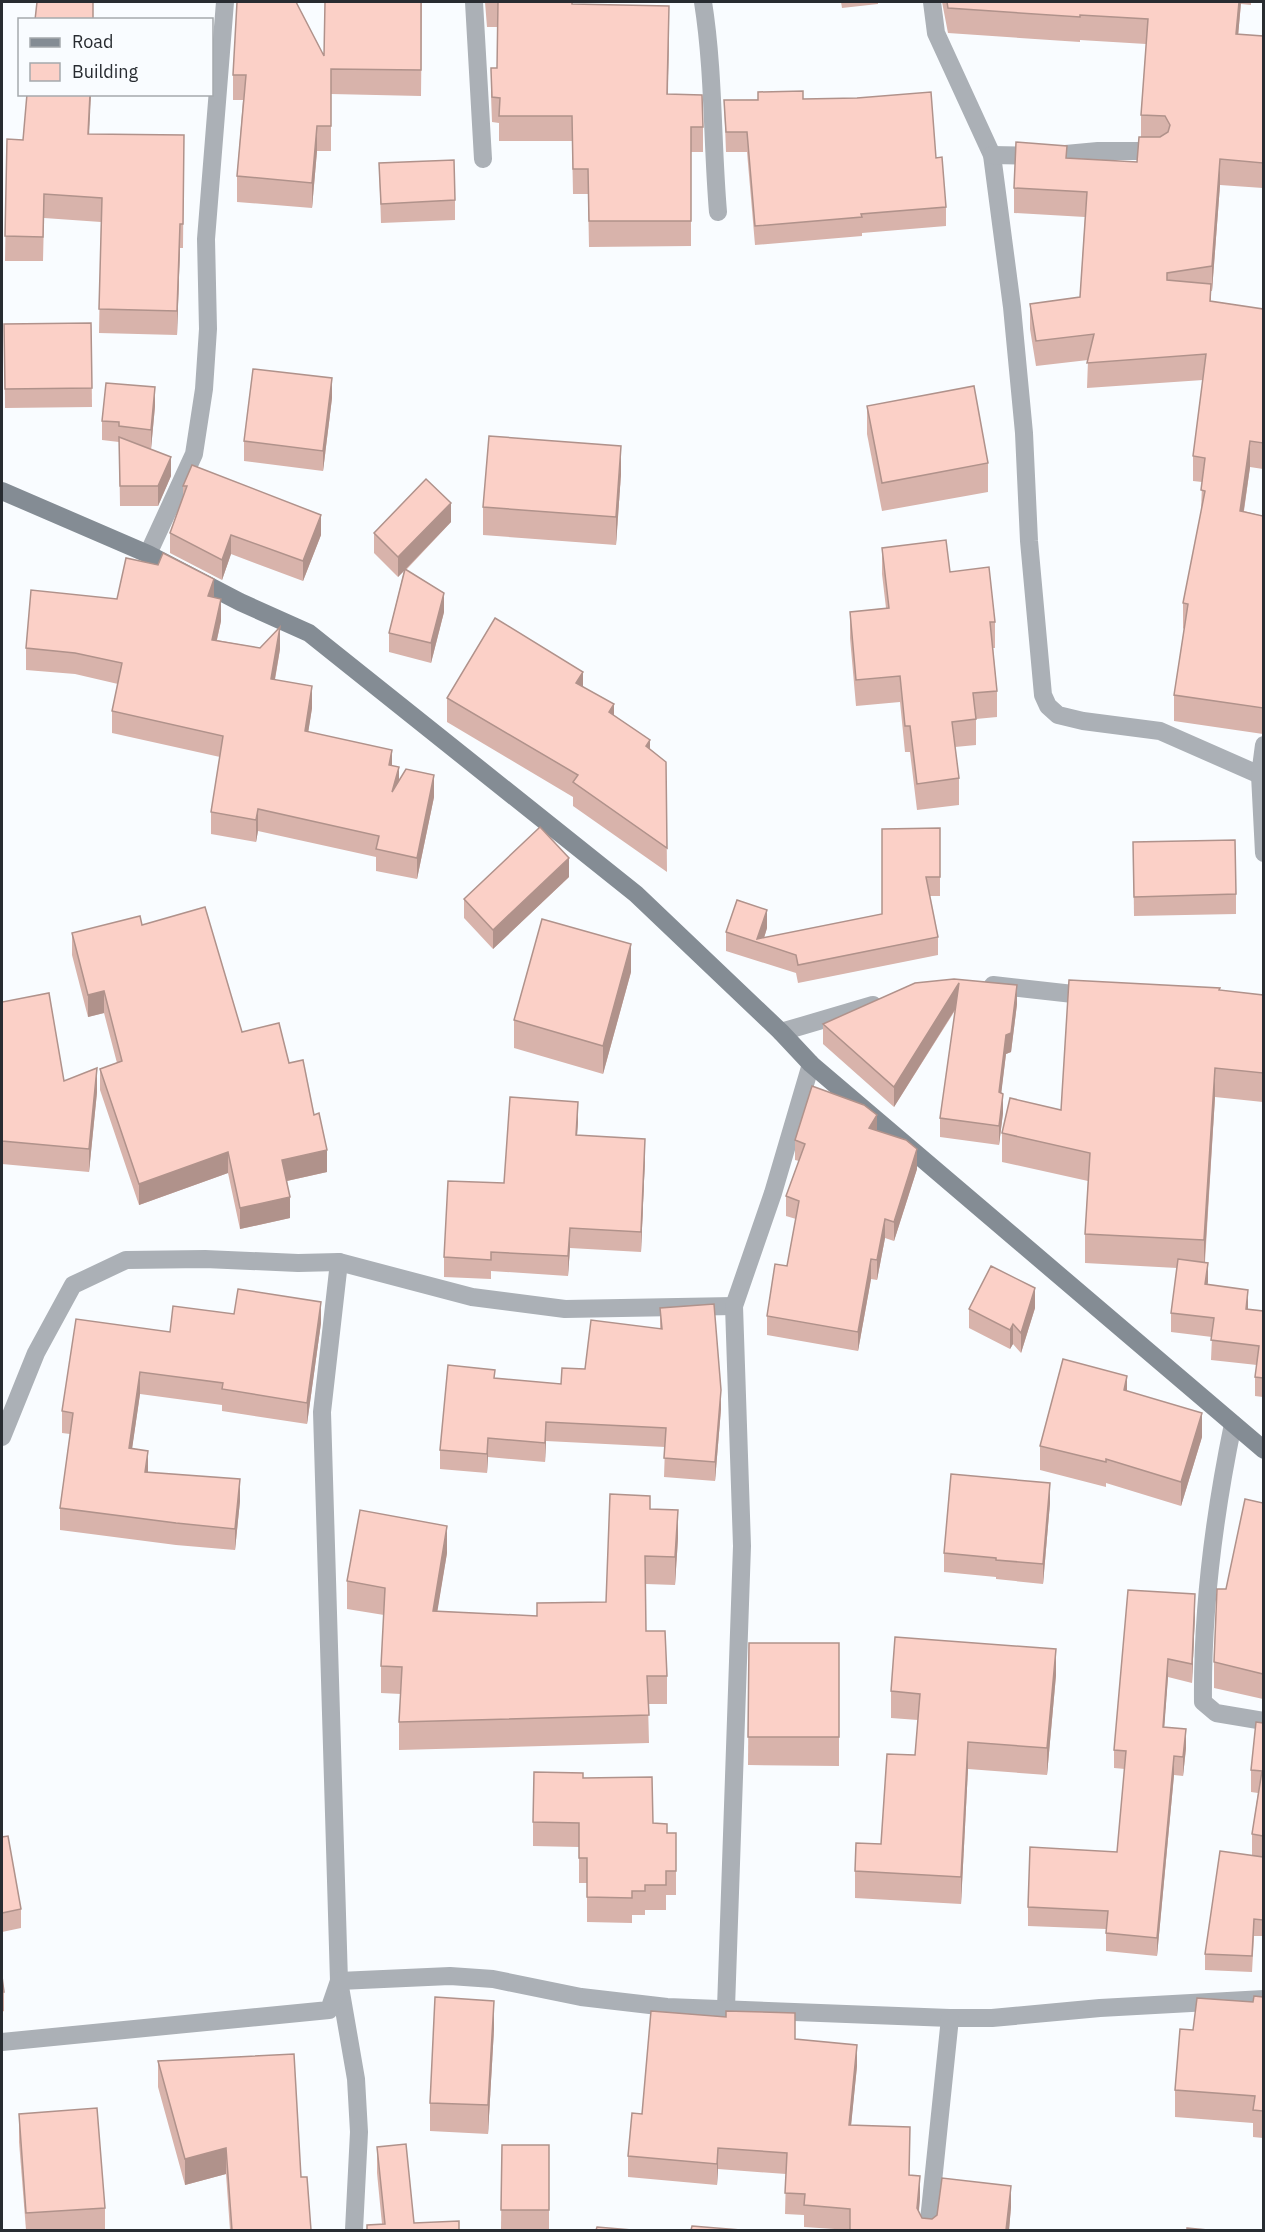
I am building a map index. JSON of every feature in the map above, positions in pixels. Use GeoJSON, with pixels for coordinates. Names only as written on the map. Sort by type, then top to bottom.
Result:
{"type":"FeatureCollection","features":[{"type":"Feature","properties":{"kind":"street"},"geometry":{"type":"LineString","coordinates":[[148,554],[194,454],[202,399],[208,329],[206,239],[225,2]]}},
{"type":"Feature","properties":{"kind":"street"},"geometry":{"type":"LineString","coordinates":[[474,2],[483,159]]}},
{"type":"Feature","properties":{"kind":"street"},"geometry":{"type":"LineString","coordinates":[[703,2],[713,111],[713,158],[718,212]]}},
{"type":"Feature","properties":{"kind":"street"},"geometry":{"type":"LineString","coordinates":[[932,2],[936,33],[992,155],[1012,307],[1024,433],[1029,541],[1043,695],[1048,706],[1058,715],[1083,721],[1160,731],[1260,775]]}},
{"type":"Feature","properties":{"kind":"street"},"geometry":{"type":"LineString","coordinates":[[992,155],[1044,156],[1098,151],[1159,151]]}},
{"type":"Feature","properties":{"kind":"street"},"geometry":{"type":"LineString","coordinates":[[2,491],[148,554],[240,602],[309,633],[636,894],[781,1032],[811,1064],[1263,1450]]}},
{"type":"Feature","properties":{"kind":"street"},"geometry":{"type":"LineString","coordinates":[[1263,745],[1260,775],[1263,854]]}},
{"type":"Feature","properties":{"kind":"street"},"geometry":{"type":"LineString","coordinates":[[978,986],[990,985],[1112,998]]}},
{"type":"Feature","properties":{"kind":"street"},"geometry":{"type":"LineString","coordinates":[[781,1032],[887,1000]]}},
{"type":"Feature","properties":{"kind":"street"},"geometry":{"type":"LineString","coordinates":[[726,2008],[742,1546],[734,1306],[772,1193],[811,1064]]}},
{"type":"Feature","properties":{"kind":"street"},"geometry":{"type":"LineString","coordinates":[[2,1437],[36,1353],[72,1285],[126,1260],[339,1262],[472,1297],[565,1309],[734,1306]]}},
{"type":"Feature","properties":{"kind":"street"},"geometry":{"type":"LineString","coordinates":[[339,1262],[322,1412],[339,1981],[356,2079],[359,2132],[354,2230]]}},
{"type":"Feature","properties":{"kind":"street"},"geometry":{"type":"LineString","coordinates":[[1233,1424],[1220,1484],[1208,1573],[1203,1702],[1216,1713],[1263,1721]]}},
{"type":"Feature","properties":{"kind":"street"},"geometry":{"type":"LineString","coordinates":[[339,1981],[450,1976],[493,1979],[581,1997],[667,2007],[950,2018],[992,2018],[1100,2008],[1263,1999]]}},
{"type":"Feature","properties":{"kind":"street"},"geometry":{"type":"LineString","coordinates":[[2,2042],[329,2010],[339,1981]]}},
{"type":"Feature","properties":{"kind":"street"},"geometry":{"type":"LineString","coordinates":[[928,2230],[950,2018]]}},
{"type":"Feature","properties":{"kind":"building"},"geometry":{"type":"Polygon","coordinates":[[[37,2],[93,2],[93,18],[35,18],[37,2]]]}},
{"type":"Feature","properties":{"kind":"building"},"geometry":{"type":"Polygon","coordinates":[[[237,2],[296,2],[324,56],[325,2],[421,2],[421,70],[331,69],[331,126],[317,126],[312,183],[237,176],[246,75],[233,75],[237,2]]]}},
{"type":"Feature","properties":{"kind":"building"},"geometry":{"type":"Polygon","coordinates":[[[498,2],[669,6],[667,94],[702,95],[703,127],[691,127],[691,221],[589,221],[588,169],[573,169],[572,116],[499,116],[500,98],[492,97],[491,70],[491,68],[497,68],[498,2]]]}},
{"type":"Feature","properties":{"kind":"building"},"geometry":{"type":"Polygon","coordinates":[[[947,2],[1239,2],[1236,34],[1263,36],[1263,163],[1220,159],[1212,266],[1167,273],[1167,280],[1211,284],[1210,301],[1263,309],[1263,443],[1250,441],[1240,511],[1263,516],[1263,708],[1174,695],[1188,604],[1183,603],[1205,491],[1201,490],[1205,458],[1193,456],[1206,354],[1087,363],[1094,334],[1036,341],[1030,304],[1080,297],[1087,192],[1014,188],[1016,142],[1067,146],[1066,158],[1137,162],[1139,137],[1160,137],[1168,132],[1170,125],[1165,116],[1141,115],[1148,19],[948,8],[947,2]]]}},
{"type":"Feature","properties":{"kind":"building"},"geometry":{"type":"Polygon","coordinates":[[[803,91],[803,99],[857,98],[931,92],[936,158],[942,157],[946,207],[755,226],[747,132],[726,132],[724,100],[758,100],[758,92],[803,91]]]}},
{"type":"Feature","properties":{"kind":"building"},"geometry":{"type":"Polygon","coordinates":[[[27,96],[90,96],[88,134],[184,135],[183,224],[180,224],[177,311],[99,309],[102,198],[44,194],[43,237],[5,236],[7,139],[23,140],[27,96]]]}},
{"type":"Feature","properties":{"kind":"building"},"geometry":{"type":"Polygon","coordinates":[[[454,160],[455,200],[381,204],[379,163],[454,160]]]}},
{"type":"Feature","properties":{"kind":"building"},"geometry":{"type":"Polygon","coordinates":[[[91,323],[92,388],[5,389],[4,324],[91,323]]]}},
{"type":"Feature","properties":{"kind":"building"},"geometry":{"type":"Polygon","coordinates":[[[253,369],[332,378],[323,451],[244,441],[253,369]]]}},
{"type":"Feature","properties":{"kind":"building"},"geometry":{"type":"Polygon","coordinates":[[[106,383],[155,387],[151,430],[119,426],[119,422],[102,421],[106,383]]]}},
{"type":"Feature","properties":{"kind":"building"},"geometry":{"type":"Polygon","coordinates":[[[974,386],[988,463],[882,483],[867,406],[974,386]]]}},
{"type":"Feature","properties":{"kind":"building"},"geometry":{"type":"Polygon","coordinates":[[[489,436],[621,446],[616,517],[483,507],[489,436]]]}},
{"type":"Feature","properties":{"kind":"building"},"geometry":{"type":"Polygon","coordinates":[[[119,437],[171,457],[158,486],[120,486],[119,437]]]}},
{"type":"Feature","properties":{"kind":"building"},"geometry":{"type":"Polygon","coordinates":[[[192,465],[321,515],[303,561],[231,535],[222,560],[170,533],[187,486],[183,486],[192,465]]]}},
{"type":"Feature","properties":{"kind":"building"},"geometry":{"type":"Polygon","coordinates":[[[426,479],[451,503],[398,557],[374,533],[426,479]]]}},
{"type":"Feature","properties":{"kind":"building"},"geometry":{"type":"Polygon","coordinates":[[[946,540],[950,572],[989,567],[995,622],[990,622],[997,691],[973,693],[976,719],[952,722],[959,778],[917,784],[910,726],[905,726],[900,676],[856,680],[850,612],[889,608],[882,548],[946,540]]]}},
{"type":"Feature","properties":{"kind":"building"},"geometry":{"type":"Polygon","coordinates":[[[163,553],[214,579],[208,596],[221,599],[212,640],[260,648],[280,627],[271,679],[312,686],[305,731],[392,750],[389,765],[399,767],[392,792],[406,769],[434,775],[417,858],[376,849],[379,836],[258,809],[256,820],[211,812],[223,736],[112,711],[122,663],[75,653],[26,648],[31,590],[117,599],[126,558],[158,565],[163,553]]]}},
{"type":"Feature","properties":{"kind":"building"},"geometry":{"type":"Polygon","coordinates":[[[405,569],[444,593],[431,643],[389,633],[405,569]]]}},
{"type":"Feature","properties":{"kind":"building"},"geometry":{"type":"Polygon","coordinates":[[[495,618],[583,672],[576,683],[614,704],[609,712],[650,740],[646,746],[666,762],[667,848],[573,782],[578,775],[447,698],[495,618]]]}},
{"type":"Feature","properties":{"kind":"building"},"geometry":{"type":"Polygon","coordinates":[[[540,827],[569,858],[493,930],[464,899],[540,827]]]}},
{"type":"Feature","properties":{"kind":"building"},"geometry":{"type":"Polygon","coordinates":[[[940,828],[940,877],[926,877],[938,937],[798,965],[796,955],[726,932],[737,900],[767,910],[757,939],[882,914],[882,829],[940,828]]]}},
{"type":"Feature","properties":{"kind":"building"},"geometry":{"type":"Polygon","coordinates":[[[1235,840],[1236,894],[1134,897],[1133,842],[1235,840]]]}},
{"type":"Feature","properties":{"kind":"building"},"geometry":{"type":"Polygon","coordinates":[[[205,907],[242,1032],[279,1023],[289,1063],[303,1060],[314,1115],[319,1113],[327,1150],[282,1160],[290,1197],[240,1208],[228,1152],[139,1184],[100,1069],[122,1061],[104,991],[88,995],[72,933],[140,916],[142,925],[205,907]]]}},
{"type":"Feature","properties":{"kind":"building"},"geometry":{"type":"Polygon","coordinates":[[[542,919],[631,944],[603,1046],[514,1020],[542,919]]]}},
{"type":"Feature","properties":{"kind":"building"},"geometry":{"type":"Polygon","coordinates":[[[954,979],[1017,985],[1011,1033],[1006,1035],[999,1092],[1003,1094],[999,1126],[940,1118],[959,983],[894,1087],[823,1024],[915,983],[954,979]]]}},
{"type":"Feature","properties":{"kind":"building"},"geometry":{"type":"Polygon","coordinates":[[[1069,980],[1220,988],[1219,990],[1263,995],[1263,1073],[1215,1068],[1204,1240],[1085,1234],[1090,1153],[1002,1133],[1010,1098],[1061,1110],[1069,980]]]}},
{"type":"Feature","properties":{"kind":"building"},"geometry":{"type":"Polygon","coordinates":[[[49,993],[64,1081],[97,1068],[89,1149],[2,1141],[2,1002],[49,993]]]}},
{"type":"Feature","properties":{"kind":"building"},"geometry":{"type":"Polygon","coordinates":[[[812,1086],[864,1105],[877,1115],[869,1128],[906,1140],[917,1149],[894,1222],[885,1219],[877,1260],[871,1259],[858,1332],[767,1316],[775,1264],[787,1266],[799,1201],[786,1196],[805,1144],[795,1140],[812,1086]]]}},
{"type":"Feature","properties":{"kind":"building"},"geometry":{"type":"Polygon","coordinates":[[[510,1097],[578,1102],[576,1135],[645,1139],[641,1232],[570,1228],[568,1256],[491,1252],[491,1260],[444,1257],[448,1181],[504,1183],[510,1097]]]}},
{"type":"Feature","properties":{"kind":"building"},"geometry":{"type":"Polygon","coordinates":[[[1178,1259],[1208,1263],[1205,1284],[1248,1290],[1246,1309],[1263,1311],[1263,1378],[1255,1377],[1259,1346],[1211,1340],[1214,1318],[1171,1313],[1178,1259]]]}},
{"type":"Feature","properties":{"kind":"building"},"geometry":{"type":"Polygon","coordinates":[[[991,1266],[1035,1288],[1021,1333],[1013,1324],[1010,1330],[969,1309],[991,1266]]]}},
{"type":"Feature","properties":{"kind":"building"},"geometry":{"type":"Polygon","coordinates":[[[238,1289],[321,1302],[307,1403],[222,1389],[223,1383],[140,1372],[129,1448],[148,1451],[145,1472],[240,1479],[235,1529],[60,1508],[73,1413],[62,1411],[76,1319],[170,1332],[173,1306],[234,1314],[238,1289]]]}},
{"type":"Feature","properties":{"kind":"building"},"geometry":{"type":"Polygon","coordinates":[[[714,1304],[721,1390],[715,1462],[664,1458],[666,1428],[546,1422],[545,1443],[488,1438],[487,1454],[440,1450],[448,1365],[495,1370],[494,1378],[561,1384],[562,1368],[585,1369],[591,1320],[662,1329],[660,1308],[714,1304]]]}},
{"type":"Feature","properties":{"kind":"building"},"geometry":{"type":"Polygon","coordinates":[[[1063,1359],[1127,1376],[1124,1390],[1202,1413],[1181,1482],[1106,1459],[1106,1462],[1040,1446],[1063,1359]]]}},
{"type":"Feature","properties":{"kind":"building"},"geometry":{"type":"Polygon","coordinates":[[[951,1474],[1050,1483],[1043,1564],[944,1553],[951,1474]]]}},
{"type":"Feature","properties":{"kind":"building"},"geometry":{"type":"Polygon","coordinates":[[[610,1494],[650,1496],[650,1509],[678,1510],[675,1557],[645,1556],[646,1631],[665,1631],[667,1676],[647,1676],[649,1715],[399,1722],[402,1667],[381,1666],[385,1588],[347,1581],[360,1510],[447,1526],[433,1611],[537,1616],[537,1603],[606,1602],[610,1494]]]}},
{"type":"Feature","properties":{"kind":"building"},"geometry":{"type":"Polygon","coordinates":[[[1245,1499],[1263,1503],[1263,1674],[1214,1662],[1217,1589],[1226,1589],[1245,1499]]]}},
{"type":"Feature","properties":{"kind":"building"},"geometry":{"type":"Polygon","coordinates":[[[1128,1590],[1195,1594],[1192,1664],[1168,1659],[1163,1727],[1186,1729],[1183,1757],[1174,1756],[1157,1938],[1106,1933],[1108,1911],[1028,1907],[1030,1847],[1117,1852],[1126,1751],[1114,1750],[1128,1590]]]}},
{"type":"Feature","properties":{"kind":"building"},"geometry":{"type":"Polygon","coordinates":[[[895,1637],[1056,1649],[1047,1748],[968,1742],[961,1877],[855,1871],[856,1843],[881,1844],[887,1754],[915,1755],[920,1694],[891,1691],[895,1637]]]}},
{"type":"Feature","properties":{"kind":"building"},"geometry":{"type":"Polygon","coordinates":[[[749,1643],[839,1643],[839,1737],[748,1737],[749,1643]]]}},
{"type":"Feature","properties":{"kind":"building"},"geometry":{"type":"Polygon","coordinates":[[[1256,1722],[1263,1723],[1263,1836],[1252,1834],[1262,1771],[1251,1770],[1256,1722]]]}},
{"type":"Feature","properties":{"kind":"building"},"geometry":{"type":"Polygon","coordinates":[[[534,1772],[583,1773],[583,1778],[652,1777],[653,1823],[667,1824],[667,1833],[676,1833],[676,1871],[666,1871],[666,1885],[645,1885],[645,1891],[632,1891],[632,1898],[587,1897],[587,1858],[579,1858],[579,1823],[533,1822],[534,1772]]]}},
{"type":"Feature","properties":{"kind":"building"},"geometry":{"type":"Polygon","coordinates":[[[8,1836],[21,1909],[2,1913],[2,1837],[8,1836]]]}},
{"type":"Feature","properties":{"kind":"building"},"geometry":{"type":"Polygon","coordinates":[[[1220,1851],[1263,1857],[1263,1920],[1254,1919],[1252,1956],[1205,1954],[1220,1851]]]}},
{"type":"Feature","properties":{"kind":"building"},"geometry":{"type":"Polygon","coordinates":[[[1254,1996],[1263,1997],[1263,2111],[1253,2110],[1255,2096],[1175,2090],[1180,2029],[1193,2030],[1197,1998],[1253,2002],[1254,1996]]]}},
{"type":"Feature","properties":{"kind":"building"},"geometry":{"type":"Polygon","coordinates":[[[435,1997],[494,2001],[488,2105],[430,2103],[435,1997]]]}},
{"type":"Feature","properties":{"kind":"building"},"geometry":{"type":"Polygon","coordinates":[[[651,2011],[726,2017],[726,2011],[795,2013],[795,2039],[857,2045],[849,2125],[910,2127],[909,2175],[920,2176],[917,2208],[922,2218],[932,2219],[937,2215],[942,2178],[1011,2186],[1006,2230],[850,2230],[850,2209],[804,2205],[805,2194],[785,2193],[787,2153],[718,2148],[717,2164],[628,2156],[632,2113],[642,2114],[651,2011]]]}},
{"type":"Feature","properties":{"kind":"building"},"geometry":{"type":"Polygon","coordinates":[[[294,2054],[301,2177],[307,2177],[311,2230],[232,2230],[226,2148],[185,2159],[158,2061],[294,2054]]]}},
{"type":"Feature","properties":{"kind":"building"},"geometry":{"type":"Polygon","coordinates":[[[97,2108],[105,2208],[26,2213],[19,2114],[97,2108]]]}},
{"type":"Feature","properties":{"kind":"building"},"geometry":{"type":"Polygon","coordinates":[[[406,2144],[414,2223],[459,2221],[459,2230],[367,2230],[367,2225],[385,2224],[377,2147],[406,2144]]]}},
{"type":"Feature","properties":{"kind":"building"},"geometry":{"type":"Polygon","coordinates":[[[502,2145],[549,2145],[549,2210],[501,2210],[502,2145]]]}},
{"type":"Feature","properties":{"kind":"building"},"geometry":{"type":"Polygon","coordinates":[[[692,2226],[741,2230],[691,2230],[692,2226]]]}},
{"type":"Feature","properties":{"kind":"building"},"geometry":{"type":"Polygon","coordinates":[[[597,2227],[632,2230],[596,2230],[597,2227]]]}}]}
